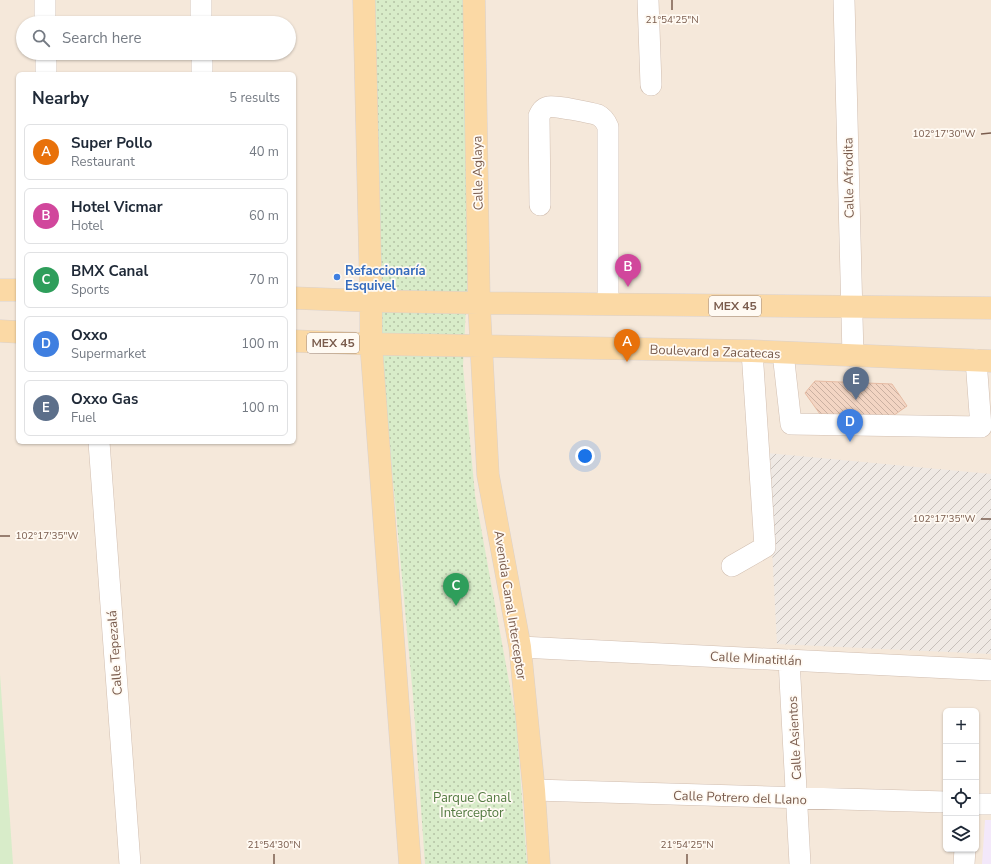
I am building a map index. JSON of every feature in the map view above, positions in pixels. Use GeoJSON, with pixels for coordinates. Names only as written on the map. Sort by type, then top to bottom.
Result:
{"type":"FeatureCollection","features":[{"type":"Feature","properties":{"kind":"main road"},"geometry":{"type":"LineString","coordinates":[[364,0],[371,344],[410,864]]}},
{"type":"Feature","properties":{"kind":"main road","name":"Calle Aglaya"},"geometry":{"type":"LineString","coordinates":[[474,0],[481,346]]}},
{"type":"Feature","properties":{"kind":"main road"},"geometry":{"type":"LineString","coordinates":[[0,290],[16,290]]}},
{"type":"Feature","properties":{"kind":"main road","name":"MEX 45"},"geometry":{"type":"LineString","coordinates":[[296,298],[479,303],[991,308]]}},
{"type":"Feature","properties":{"kind":"main road"},"geometry":{"type":"LineString","coordinates":[[0,331],[16,332]]}},
{"type":"Feature","properties":{"kind":"main road","name":"Boulevard a Zacatecas"},"geometry":{"type":"LineString","coordinates":[[296,341],[371,344],[752,351],[983,360]]}},
{"type":"Feature","properties":{"kind":"main road","name":"Avenida Canal Interceptor"},"geometry":{"type":"LineString","coordinates":[[481,346],[488,475],[520,647],[534,790],[539,864]]}},
{"type":"Feature","properties":{"kind":"street"},"geometry":{"type":"LineString","coordinates":[[45,0],[45,16]]}},
{"type":"Feature","properties":{"kind":"street"},"geometry":{"type":"LineString","coordinates":[[201,0],[201,16]]}},
{"type":"Feature","properties":{"kind":"street"},"geometry":{"type":"LineString","coordinates":[[648,0],[651,85]]}},
{"type":"Feature","properties":{"kind":"street","name":"Calle Afrodita"},"geometry":{"type":"LineString","coordinates":[[844,0],[853,356]]}},
{"type":"Feature","properties":{"kind":"street"},"geometry":{"type":"LineString","coordinates":[[46,60],[46,72]]}},
{"type":"Feature","properties":{"kind":"street"},"geometry":{"type":"LineString","coordinates":[[202,60],[202,72]]}},
{"type":"Feature","properties":{"kind":"street"},"geometry":{"type":"LineString","coordinates":[[540,205],[539,116],[542,110],[547,107],[558,107],[599,116],[605,120],[608,128],[608,304]]}},
{"type":"Feature","properties":{"kind":"street"},"geometry":{"type":"LineString","coordinates":[[732,566],[765,547],[752,351]]}},
{"type":"Feature","properties":{"kind":"street"},"geometry":{"type":"LineString","coordinates":[[783,353],[791,424],[981,427],[983,360]]}},
{"type":"Feature","properties":{"kind":"street","name":"Calle Tepezalá"},"geometry":{"type":"LineString","coordinates":[[98,444],[130,864]]}},
{"type":"Feature","properties":{"kind":"street","name":"Calle Minatitlán"},"geometry":{"type":"LineString","coordinates":[[520,647],[991,670]]}},
{"type":"Feature","properties":{"kind":"street","name":"Calle Asientos"},"geometry":{"type":"LineString","coordinates":[[789,660],[800,864]]}},
{"type":"Feature","properties":{"kind":"street","name":"Calle Potrero del Llano"},"geometry":{"type":"LineString","coordinates":[[534,790],[797,799],[943,802]]}},
{"type":"Feature","properties":{"kind":"street"},"geometry":{"type":"LineString","coordinates":[[979,804],[991,804]]}},
{"type":"Feature","properties":{"kind":"street"},"geometry":{"type":"LineString","coordinates":[[964,864],[965,852]]}},
{"type":"Feature","properties":{"kind":"shaded area"},"geometry":{"type":"Polygon","coordinates":[[[0,0],[991,0],[991,864],[0,864],[0,0]]]}},
{"type":"Feature","properties":{"kind":"shaded area"},"geometry":{"type":"Polygon","coordinates":[[[767,453],[991,474],[991,654],[777,644],[767,453]]]}},
{"type":"Feature","properties":{"kind":"shaded area"},"geometry":{"type":"Polygon","coordinates":[[[985,820],[991,820],[991,864],[982,864],[985,820]]]}},
{"type":"Feature","properties":{"kind":"green space","name":"Parque Canal Interceptor"},"geometry":{"type":"Polygon","coordinates":[[[370,0],[466,0],[468,267],[463,366],[475,495],[516,720],[527,864],[425,864],[413,696],[382,362],[370,0]]]}},
{"type":"Feature","properties":{"kind":"green space"},"geometry":{"type":"Polygon","coordinates":[[[0,674],[13,864],[0,864],[0,674]]]}},
{"type":"Feature","properties":{"kind":"building"},"geometry":{"type":"Polygon","coordinates":[[[815,381],[892,384],[907,406],[890,418],[820,414],[805,393],[815,381]]]}},
{"type":"Feature","properties":{"kind":"place","name":"Refaccionaría Esquivel"},"geometry":{"type":"Point","coordinates":[337,277]}},
{"type":"Feature","properties":{"kind":"place","name":"Hotel Vicmar"},"geometry":{"type":"Point","coordinates":[628,287]}},
{"type":"Feature","properties":{"kind":"place","name":"Super Pollo"},"geometry":{"type":"Point","coordinates":[627,362]}},
{"type":"Feature","properties":{"kind":"place","name":"Oxxo Gas"},"geometry":{"type":"Point","coordinates":[856,400]}},
{"type":"Feature","properties":{"kind":"place","name":"Oxxo"},"geometry":{"type":"Point","coordinates":[850,442]}},
{"type":"Feature","properties":{"kind":"place","name":"BMX Canal"},"geometry":{"type":"Point","coordinates":[456,606]}}]}
